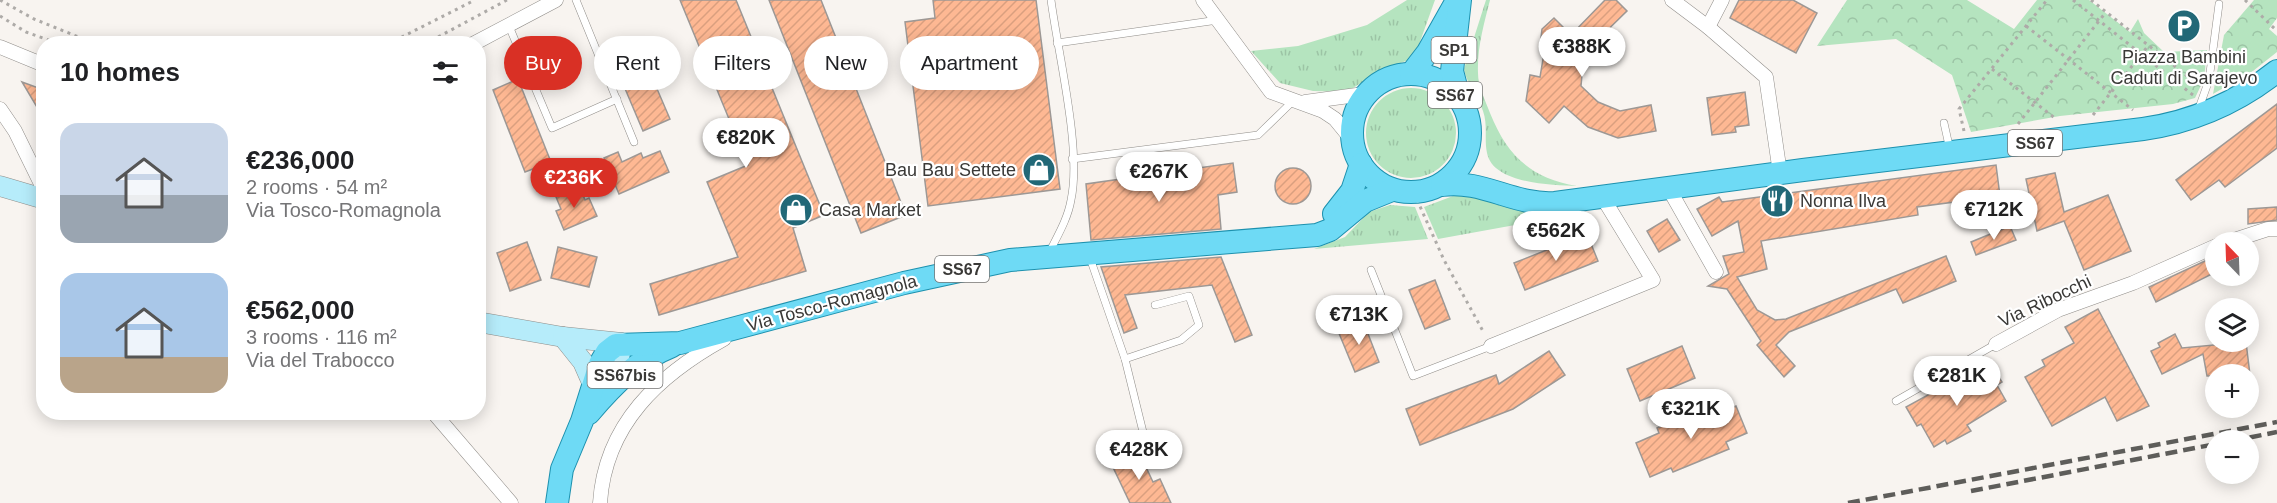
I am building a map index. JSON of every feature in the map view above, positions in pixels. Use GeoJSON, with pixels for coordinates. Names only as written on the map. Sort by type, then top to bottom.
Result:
{"type":"FeatureCollection","features":[{"type":"Feature","properties":{"kind":"main road","name":"SP1"},"geometry":{"type":"LineString","coordinates":[[1411,74],[1428,52],[1458,0]]}},
{"type":"Feature","properties":{"kind":"main road","name":"SP1"},"geometry":{"type":"LineString","coordinates":[[1458,0],[1452,71],[1460,100]]}},
{"type":"Feature","properties":{"kind":"main road","name":"SS67"},"geometry":{"type":"LineString","coordinates":[[1293,237],[1330,230],[1365,201],[1403,191],[1442,185],[1471,184],[1543,204],[2157,127],[2199,109],[2234,100],[2277,71]]}},
{"type":"Feature","properties":{"kind":"main road","name":"SS67"},"geometry":{"type":"LineString","coordinates":[[1364,94],[1387,79],[1411,74],[1434,79],[1450,89],[1460,100],[1468,118],[1468,152],[1460,169],[1442,185]]}},
{"type":"Feature","properties":{"kind":"main road"},"geometry":{"type":"LineString","coordinates":[[1364,94],[1353,117],[1353,141],[1360,164],[1379,183],[1403,191]]}},
{"type":"Feature","properties":{"kind":"main road","name":"SS67"},"geometry":{"type":"LineString","coordinates":[[1469,141],[1483,170],[1494,180],[1536,195],[1566,201]]}},
{"type":"Feature","properties":{"kind":"main road","name":"SS67"},"geometry":{"type":"LineString","coordinates":[[1293,237],[1324,221],[1341,208],[1353,191],[1360,164]]}},
{"type":"Feature","properties":{"kind":"main road"},"geometry":{"type":"LineString","coordinates":[[0,186],[36,197]]}},
{"type":"Feature","properties":{"kind":"main road","name":"Via Tosco-Romagnola"},"geometry":{"type":"LineString","coordinates":[[486,323],[563,337],[622,343],[649,345],[680,343],[924,278],[1010,260],[1293,237]]}},
{"type":"Feature","properties":{"kind":"main road","name":"SS67bis"},"geometry":{"type":"LineString","coordinates":[[563,337],[583,362],[599,391]]}},
{"type":"Feature","properties":{"kind":"main road","name":"SS67bis"},"geometry":{"type":"LineString","coordinates":[[557,503],[562,469],[582,421],[599,391],[607,352],[622,343]]}},
{"type":"Feature","properties":{"kind":"main road","name":"SS67bis"},"geometry":{"type":"LineString","coordinates":[[599,391],[638,364],[680,343]]}},
{"type":"Feature","properties":{"kind":"street"},"geometry":{"type":"LineString","coordinates":[[486,38],[556,0]]}},
{"type":"Feature","properties":{"kind":"street"},"geometry":{"type":"LineString","coordinates":[[1203,0],[1271,92],[1298,101],[1335,119],[1353,141]]}},
{"type":"Feature","properties":{"kind":"street"},"geometry":{"type":"LineString","coordinates":[[1672,0],[1708,27],[1766,77],[1780,173]]}},
{"type":"Feature","properties":{"kind":"street"},"geometry":{"type":"LineString","coordinates":[[1708,27],[1722,0]]}},
{"type":"Feature","properties":{"kind":"street"},"geometry":{"type":"LineString","coordinates":[[0,47],[36,62]]}},
{"type":"Feature","properties":{"kind":"street"},"geometry":{"type":"LineString","coordinates":[[1298,101],[1364,94]]}},
{"type":"Feature","properties":{"kind":"street"},"geometry":{"type":"LineString","coordinates":[[0,109],[15,132],[36,174]]}},
{"type":"Feature","properties":{"kind":"street"},"geometry":{"type":"LineString","coordinates":[[1670,189],[1716,272]]}},
{"type":"Feature","properties":{"kind":"street"},"geometry":{"type":"LineString","coordinates":[[1491,346],[1653,280],[1603,198]]}},
{"type":"Feature","properties":{"kind":"street"},"geometry":{"type":"LineString","coordinates":[[2259,232],[2277,229]]}},
{"type":"Feature","properties":{"kind":"street","name":"Via Ribocchi"},"geometry":{"type":"LineString","coordinates":[[1996,344],[2058,310],[2133,283],[2205,251]]}},
{"type":"Feature","properties":{"kind":"street"},"geometry":{"type":"LineString","coordinates":[[600,503],[609,456],[634,408],[672,372],[744,327]]}},
{"type":"Feature","properties":{"kind":"street"},"geometry":{"type":"LineString","coordinates":[[440,420],[511,503]]}},
{"type":"Feature","properties":{"kind":"lane"},"geometry":{"type":"LineString","coordinates":[[576,0],[634,142]]}},
{"type":"Feature","properties":{"kind":"lane"},"geometry":{"type":"LineString","coordinates":[[1048,256],[1071,202],[1072,159],[1051,0]]}},
{"type":"Feature","properties":{"kind":"lane"},"geometry":{"type":"LineString","coordinates":[[2199,109],[2207,92],[2219,4]]}},
{"type":"Feature","properties":{"kind":"lane"},"geometry":{"type":"LineString","coordinates":[[1057,43],[1218,20]]}},
{"type":"Feature","properties":{"kind":"lane"},"geometry":{"type":"LineString","coordinates":[[509,26],[552,128],[617,99]]}},
{"type":"Feature","properties":{"kind":"lane"},"geometry":{"type":"LineString","coordinates":[[1072,159],[1258,135],[1298,101]]}},
{"type":"Feature","properties":{"kind":"lane"},"geometry":{"type":"LineString","coordinates":[[1944,123],[1959,152]]}},
{"type":"Feature","properties":{"kind":"lane"},"geometry":{"type":"LineString","coordinates":[[1088,253],[1125,359],[1144,436]]}},
{"type":"Feature","properties":{"kind":"lane"},"geometry":{"type":"LineString","coordinates":[[1371,270],[1413,376],[1491,346]]}},
{"type":"Feature","properties":{"kind":"lane"},"geometry":{"type":"LineString","coordinates":[[1125,359],[1181,340],[1199,325],[1189,296],[1155,305]]}},
{"type":"Feature","properties":{"kind":"lane","name":"Via Ribocchi"},"geometry":{"type":"LineString","coordinates":[[1896,401],[1996,344]]}},
{"type":"Feature","properties":{"kind":"path"},"geometry":{"type":"LineString","coordinates":[[0,0],[34,19],[76,36]]}},
{"type":"Feature","properties":{"kind":"path"},"geometry":{"type":"LineString","coordinates":[[404,36],[475,0]]}},
{"type":"Feature","properties":{"kind":"path"},"geometry":{"type":"LineString","coordinates":[[440,36],[507,0]]}},
{"type":"Feature","properties":{"kind":"path"},"geometry":{"type":"LineString","coordinates":[[1959,152],[1959,109],[2047,0]]}},
{"type":"Feature","properties":{"kind":"path"},"geometry":{"type":"LineString","coordinates":[[2073,0],[2142,54],[2199,109]]}},
{"type":"Feature","properties":{"kind":"path"},"geometry":{"type":"LineString","coordinates":[[2091,0],[2207,92]]}},
{"type":"Feature","properties":{"kind":"path"},"geometry":{"type":"LineString","coordinates":[[2244,0],[2277,31]]}},
{"type":"Feature","properties":{"kind":"path"},"geometry":{"type":"LineString","coordinates":[[2013,130],[2106,12]]}},
{"type":"Feature","properties":{"kind":"path"},"geometry":{"type":"LineString","coordinates":[[0,16],[26,32],[37,36]]}},
{"type":"Feature","properties":{"kind":"path"},"geometry":{"type":"LineString","coordinates":[[2026,26],[2136,113]]}},
{"type":"Feature","properties":{"kind":"path"},"geometry":{"type":"LineString","coordinates":[[2089,119],[2148,46]]}},
{"type":"Feature","properties":{"kind":"path"},"geometry":{"type":"LineString","coordinates":[[1992,69],[2061,123]]}},
{"type":"Feature","properties":{"kind":"path"},"geometry":{"type":"LineString","coordinates":[[1403,191],[1491,346]]}},
{"type":"Feature","properties":{"kind":"green space"},"geometry":{"type":"Polygon","coordinates":[[[1407,0],[1435,0],[1417,50],[1411,59],[1385,69],[1346,92],[1313,91],[1280,83],[1251,51],[1298,46],[1367,25],[1407,0]]]}},
{"type":"Feature","properties":{"kind":"green space"},"geometry":{"type":"Polygon","coordinates":[[[1486,0],[1490,0],[1480,45],[1478,78],[1497,128],[1513,152],[1533,170],[1546,177],[1577,186],[1553,185],[1512,177],[1500,171],[1492,163],[1487,153],[1483,111],[1464,69],[1486,0]]]}},
{"type":"Feature","properties":{"kind":"green space"},"geometry":{"type":"Polygon","coordinates":[[[1847,0],[1967,0],[2014,29],[2037,0],[2089,0],[2130,32],[2138,19],[2144,33],[2164,52],[2207,50],[2204,79],[2195,98],[2173,104],[2060,116],[1971,132],[1952,75],[1896,39],[1817,46],[1847,0]]]}},
{"type":"Feature","properties":{"kind":"green space"},"geometry":{"type":"Polygon","coordinates":[[[2254,0],[2277,0],[2277,18],[2269,29],[2277,36],[2277,52],[2253,71],[2213,94],[2224,35],[2254,0]]]}},
{"type":"Feature","properties":{"kind":"green space"},"geometry":{"type":"Polygon","coordinates":[[[1411,88],[1428,91],[1443,101],[1453,116],[1456,133],[1453,150],[1443,165],[1428,175],[1411,178],[1394,175],[1379,165],[1369,150],[1366,133],[1369,116],[1379,101],[1394,91],[1411,88]]]}},
{"type":"Feature","properties":{"kind":"green space"},"geometry":{"type":"Polygon","coordinates":[[[1461,193],[1522,210],[1559,217],[1438,239],[1424,207],[1461,193]]]}},
{"type":"Feature","properties":{"kind":"green space"},"geometry":{"type":"Polygon","coordinates":[[[1390,205],[1415,207],[1428,239],[1314,249],[1345,237],[1369,212],[1390,205]]]}},
{"type":"Feature","properties":{"kind":"building"},"geometry":{"type":"Polygon","coordinates":[[[680,0],[736,0],[751,36],[695,36],[680,0]]]}},
{"type":"Feature","properties":{"kind":"building"},"geometry":{"type":"Polygon","coordinates":[[[769,0],[821,0],[835,36],[804,36],[804,89],[792,58],[792,36],[783,36],[769,0]]]}},
{"type":"Feature","properties":{"kind":"building"},"geometry":{"type":"Polygon","coordinates":[[[933,0],[1036,0],[1060,189],[928,206],[914,90],[1039,90],[1039,36],[907,36],[905,22],[935,18],[933,0]]]}},
{"type":"Feature","properties":{"kind":"building"},"geometry":{"type":"Polygon","coordinates":[[[1605,0],[1616,0],[1627,11],[1584,53],[1581,86],[1598,102],[1620,111],[1651,105],[1656,131],[1618,138],[1588,127],[1564,106],[1549,123],[1526,101],[1530,75],[1540,77],[1545,47],[1540,46],[1542,29],[1554,18],[1571,35],[1605,0]]]}},
{"type":"Feature","properties":{"kind":"building"},"geometry":{"type":"Polygon","coordinates":[[[1739,0],[1793,0],[1817,13],[1796,53],[1730,18],[1739,0]]]}},
{"type":"Feature","properties":{"kind":"building"},"geometry":{"type":"Polygon","coordinates":[[[22,82],[36,87],[36,106],[22,82]]]}},
{"type":"Feature","properties":{"kind":"building"},"geometry":{"type":"Polygon","coordinates":[[[504,85],[504,90],[522,90],[551,162],[525,172],[493,90],[504,85]]]}},
{"type":"Feature","properties":{"kind":"building"},"geometry":{"type":"Polygon","coordinates":[[[626,90],[658,90],[670,119],[643,131],[626,90]]]}},
{"type":"Feature","properties":{"kind":"building"},"geometry":{"type":"Polygon","coordinates":[[[717,90],[773,90],[824,215],[793,228],[806,271],[659,315],[650,284],[738,257],[707,182],[748,165],[717,90]]]}},
{"type":"Feature","properties":{"kind":"building"},"geometry":{"type":"Polygon","coordinates":[[[805,90],[857,90],[906,215],[861,233],[805,90]]]}},
{"type":"Feature","properties":{"kind":"building"},"geometry":{"type":"Polygon","coordinates":[[[1745,92],[1749,125],[1735,127],[1736,132],[1712,135],[1707,98],[1745,92]]]}},
{"type":"Feature","properties":{"kind":"building"},"geometry":{"type":"Polygon","coordinates":[[[2277,104],[2277,148],[2225,187],[2219,180],[2191,200],[2176,180],[2277,104]]]}},
{"type":"Feature","properties":{"kind":"building"},"geometry":{"type":"Polygon","coordinates":[[[660,151],[669,172],[619,194],[604,158],[618,152],[622,162],[641,153],[643,158],[660,151]]]}},
{"type":"Feature","properties":{"kind":"building"},"geometry":{"type":"Polygon","coordinates":[[[1233,163],[1237,192],[1218,195],[1221,229],[1091,240],[1086,184],[1233,163]]]}},
{"type":"Feature","properties":{"kind":"building"},"geometry":{"type":"Polygon","coordinates":[[[1996,165],[2000,196],[1917,207],[1918,215],[1761,241],[1767,269],[1737,277],[1757,310],[1775,320],[1786,319],[1946,256],[1956,281],[1903,303],[1896,289],[1789,332],[1776,345],[1795,366],[1784,377],[1757,345],[1761,341],[1727,289],[1708,286],[1729,274],[1723,256],[1744,252],[1738,221],[1712,236],[1697,209],[1719,197],[1722,202],[1996,165]]]}},
{"type":"Feature","properties":{"kind":"building"},"geometry":{"type":"Polygon","coordinates":[[[1293,168],[1305,174],[1311,186],[1305,198],[1293,204],[1281,198],[1275,186],[1281,174],[1293,168]]]}},
{"type":"Feature","properties":{"kind":"building"},"geometry":{"type":"Polygon","coordinates":[[[2055,173],[2064,212],[2108,195],[2131,251],[2084,270],[2064,221],[2037,231],[2026,179],[2055,173]]]}},
{"type":"Feature","properties":{"kind":"building"},"geometry":{"type":"Polygon","coordinates":[[[580,187],[585,200],[589,198],[597,216],[564,230],[556,211],[561,209],[556,197],[580,187]]]}},
{"type":"Feature","properties":{"kind":"building"},"geometry":{"type":"Polygon","coordinates":[[[2277,207],[2277,220],[2248,224],[2248,209],[2277,207]]]}},
{"type":"Feature","properties":{"kind":"building"},"geometry":{"type":"Polygon","coordinates":[[[1667,219],[1680,240],[1659,252],[1647,231],[1667,219]]]}},
{"type":"Feature","properties":{"kind":"building"},"geometry":{"type":"Polygon","coordinates":[[[2010,226],[2016,240],[1976,255],[1971,242],[2010,226]]]}},
{"type":"Feature","properties":{"kind":"building"},"geometry":{"type":"Polygon","coordinates":[[[1587,234],[1598,261],[1525,290],[1514,263],[1587,234]]]}},
{"type":"Feature","properties":{"kind":"building"},"geometry":{"type":"Polygon","coordinates":[[[527,242],[541,280],[510,291],[497,253],[527,242]]]}},
{"type":"Feature","properties":{"kind":"building"},"geometry":{"type":"Polygon","coordinates":[[[558,247],[597,257],[589,287],[551,278],[558,247]]]}},
{"type":"Feature","properties":{"kind":"building"},"geometry":{"type":"Polygon","coordinates":[[[1221,257],[1252,335],[1235,342],[1212,285],[1125,295],[1137,328],[1124,333],[1101,267],[1221,257]]]}},
{"type":"Feature","properties":{"kind":"building"},"geometry":{"type":"Polygon","coordinates":[[[2205,261],[2205,278],[2156,302],[2149,287],[2205,261]]]}},
{"type":"Feature","properties":{"kind":"building"},"geometry":{"type":"Polygon","coordinates":[[[1435,280],[1450,319],[1425,329],[1409,290],[1435,280]]]}},
{"type":"Feature","properties":{"kind":"building"},"geometry":{"type":"Polygon","coordinates":[[[2098,309],[2149,406],[2117,421],[2105,397],[2052,426],[2025,377],[2045,366],[2042,360],[2074,343],[2065,327],[2098,309]]]}},
{"type":"Feature","properties":{"kind":"building"},"geometry":{"type":"Polygon","coordinates":[[[1363,321],[1379,362],[1355,372],[1338,331],[1363,321]]]}},
{"type":"Feature","properties":{"kind":"building"},"geometry":{"type":"Polygon","coordinates":[[[2175,334],[2182,348],[2205,346],[2205,352],[2247,352],[2249,364],[2205,365],[2203,354],[2162,374],[2151,351],[2160,347],[2158,343],[2175,334]]]}},
{"type":"Feature","properties":{"kind":"building"},"geometry":{"type":"Polygon","coordinates":[[[1682,346],[1695,378],[1640,401],[1627,369],[1682,346]]]}},
{"type":"Feature","properties":{"kind":"building"},"geometry":{"type":"Polygon","coordinates":[[[1549,351],[1565,375],[1513,409],[1420,445],[1406,409],[1496,375],[1499,384],[1549,351]]]}},
{"type":"Feature","properties":{"kind":"building"},"geometry":{"type":"Polygon","coordinates":[[[1991,365],[2002,382],[1997,385],[2006,401],[1967,425],[1971,431],[1947,444],[1945,440],[1934,447],[1921,424],[1917,426],[1906,407],[1946,385],[1948,390],[1991,365]]]}},
{"type":"Feature","properties":{"kind":"building"},"geometry":{"type":"Polygon","coordinates":[[[1736,406],[1747,433],[1726,442],[1729,449],[1673,472],[1671,468],[1650,477],[1636,443],[1659,433],[1657,428],[1676,420],[1677,423],[1714,408],[1716,414],[1736,406]]]}},
{"type":"Feature","properties":{"kind":"building"},"geometry":{"type":"Polygon","coordinates":[[[1138,450],[1153,482],[1160,479],[1171,503],[1130,503],[1111,463],[1138,450]]]}},
{"type":"Feature","properties":{"kind":"railway"},"geometry":{"type":"LineString","coordinates":[[1848,503],[2277,422]]}},
{"type":"Feature","properties":{"kind":"railway"},"geometry":{"type":"LineString","coordinates":[[2259,436],[2277,432]]}},
{"type":"Feature","properties":{"kind":"railway"},"geometry":{"type":"LineString","coordinates":[[1971,491],[2205,446]]}},
{"type":"Feature","properties":{"kind":"place","name":"Piazza Bambini Caduti di Sarajevo"},"geometry":{"type":"Point","coordinates":[2184,26]}},
{"type":"Feature","properties":{"kind":"place","name":"Bau Bau Settete"},"geometry":{"type":"Point","coordinates":[1039,170]}},
{"type":"Feature","properties":{"kind":"place","name":"Nonna Ilva"},"geometry":{"type":"Point","coordinates":[1777,201]}},
{"type":"Feature","properties":{"kind":"place","name":"Casa Market"},"geometry":{"type":"Point","coordinates":[796,210]}}]}
